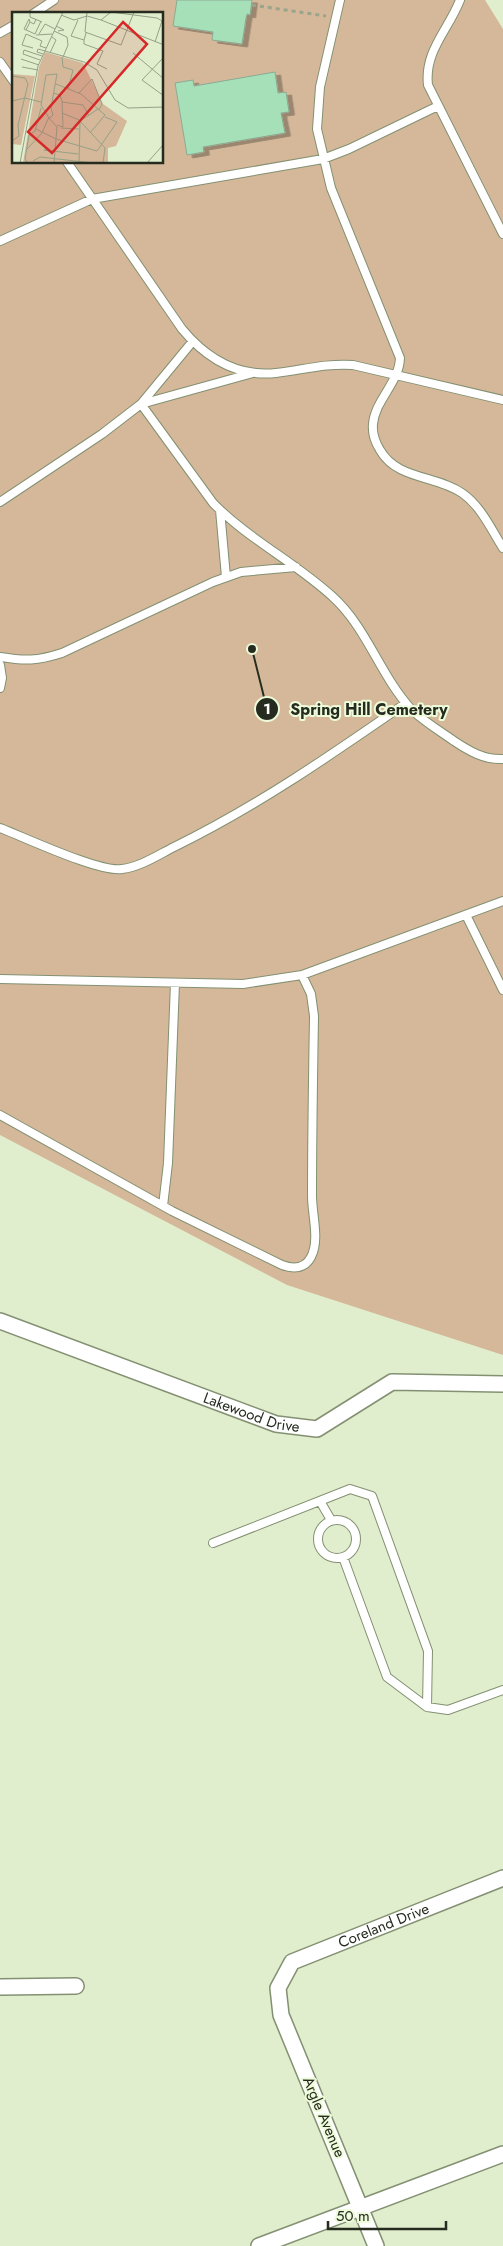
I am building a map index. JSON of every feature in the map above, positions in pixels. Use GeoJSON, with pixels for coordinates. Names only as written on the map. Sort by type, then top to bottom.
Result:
{"type":"FeatureCollection","features":[{"type":"Feature","properties":{"kind":"street","name":"Lakewood Drive"},"geometry":{"type":"LineString","coordinates":[[0,1320],[276,1424],[317,1429],[392,1382],[503,1384]]}},
{"type":"Feature","properties":{"kind":"street","name":"Coreland Drive"},"geometry":{"type":"LineString","coordinates":[[278,1988],[292,1962],[503,1878]]}},
{"type":"Feature","properties":{"kind":"street"},"geometry":{"type":"LineString","coordinates":[[0,1987],[76,1986]]}},
{"type":"Feature","properties":{"kind":"street","name":"Argle Avenue"},"geometry":{"type":"LineString","coordinates":[[278,1988],[281,2015],[362,2208],[376,2246]]}},
{"type":"Feature","properties":{"kind":"street"},"geometry":{"type":"LineString","coordinates":[[259,2246],[503,2154]]}},
{"type":"Feature","properties":{"kind":"lane"},"geometry":{"type":"LineString","coordinates":[[36,12],[54,0]]}},
{"type":"Feature","properties":{"kind":"lane"},"geometry":{"type":"LineString","coordinates":[[340,0],[323,68],[318,102],[317,129],[331,188],[398,352],[399,364],[396,374],[376,411],[373,424],[376,442],[384,457],[406,472],[449,485],[463,494],[476,506],[503,548]]}},
{"type":"Feature","properties":{"kind":"lane"},"geometry":{"type":"LineString","coordinates":[[460,0],[439,36],[428,64],[428,85],[503,234]]}},
{"type":"Feature","properties":{"kind":"lane"},"geometry":{"type":"LineString","coordinates":[[0,33],[12,26]]}},
{"type":"Feature","properties":{"kind":"lane"},"geometry":{"type":"LineString","coordinates":[[0,62],[12,79]]}},
{"type":"Feature","properties":{"kind":"lane"},"geometry":{"type":"LineString","coordinates":[[0,241],[92,199],[323,159],[349,149],[438,106]]}},
{"type":"Feature","properties":{"kind":"lane"},"geometry":{"type":"LineString","coordinates":[[69,164],[192,341],[213,359],[243,371],[274,374],[339,364],[353,365],[503,400]]}},
{"type":"Feature","properties":{"kind":"lane"},"geometry":{"type":"LineString","coordinates":[[0,502],[102,434],[141,404],[192,341]]}},
{"type":"Feature","properties":{"kind":"lane"},"geometry":{"type":"LineString","coordinates":[[141,404],[253,372]]}},
{"type":"Feature","properties":{"kind":"lane"},"geometry":{"type":"LineString","coordinates":[[141,404],[220,510],[296,567],[343,606],[363,634],[384,671],[406,702],[421,718],[468,750],[487,758],[503,759]]}},
{"type":"Feature","properties":{"kind":"lane"},"geometry":{"type":"LineString","coordinates":[[220,510],[226,577]]}},
{"type":"Feature","properties":{"kind":"lane"},"geometry":{"type":"LineString","coordinates":[[0,657],[24,661],[40,660],[62,653],[226,577],[241,572],[296,567]]}},
{"type":"Feature","properties":{"kind":"lane"},"geometry":{"type":"LineString","coordinates":[[0,664],[2,678],[0,688]]}},
{"type":"Feature","properties":{"kind":"lane"},"geometry":{"type":"LineString","coordinates":[[0,828],[102,867],[122,870],[194,837],[249,807],[301,775],[406,702]]}},
{"type":"Feature","properties":{"kind":"lane"},"geometry":{"type":"LineString","coordinates":[[0,978],[243,984],[302,975],[503,901]]}},
{"type":"Feature","properties":{"kind":"lane"},"geometry":{"type":"LineString","coordinates":[[466,915],[503,990]]}},
{"type":"Feature","properties":{"kind":"lane"},"geometry":{"type":"LineString","coordinates":[[0,1115],[163,1206],[290,1268],[302,1266],[311,1257],[315,1237],[312,1199],[314,1016],[311,994],[302,975]]}},
{"type":"Feature","properties":{"kind":"lane"},"geometry":{"type":"LineString","coordinates":[[163,1206],[168,1163],[175,983]]}},
{"type":"Feature","properties":{"kind":"lane"},"geometry":{"type":"LineString","coordinates":[[213,1543],[350,1489],[372,1496],[428,1651],[427,1707]]}},
{"type":"Feature","properties":{"kind":"lane"},"geometry":{"type":"LineString","coordinates":[[320,1501],[331,1520]]}},
{"type":"Feature","properties":{"kind":"lane"},"geometry":{"type":"LineString","coordinates":[[331,1520],[345,1520],[354,1530],[356,1536],[354,1549],[343,1557],[331,1557],[325,1554],[318,1544],[318,1532],[321,1527],[331,1520]]}},
{"type":"Feature","properties":{"kind":"lane"},"geometry":{"type":"LineString","coordinates":[[343,1557],[387,1677],[427,1707],[448,1710],[503,1690]]}},
{"type":"Feature","properties":{"kind":"path"},"geometry":{"type":"LineString","coordinates":[[252,5],[336,18]]}},
{"type":"Feature","properties":{"kind":"shaded area"},"geometry":{"type":"Polygon","coordinates":[[[0,0],[485,0],[503,29],[503,1355],[287,1285],[0,1135],[0,0]]]}},
{"type":"Feature","properties":{"kind":"building"},"geometry":{"type":"Polygon","coordinates":[[[177,0],[252,0],[250,15],[247,14],[246,18],[242,44],[212,40],[213,32],[173,26],[177,0]]]}},
{"type":"Feature","properties":{"kind":"building"},"geometry":{"type":"Polygon","coordinates":[[[275,72],[278,93],[286,92],[289,112],[281,113],[285,133],[203,147],[204,152],[187,155],[175,83],[193,80],[194,86],[275,72]]]}},
{"type":"Feature","properties":{"kind":"place","name":"Spring Hill Cemetery"},"geometry":{"type":"Point","coordinates":[252,649]}}]}
